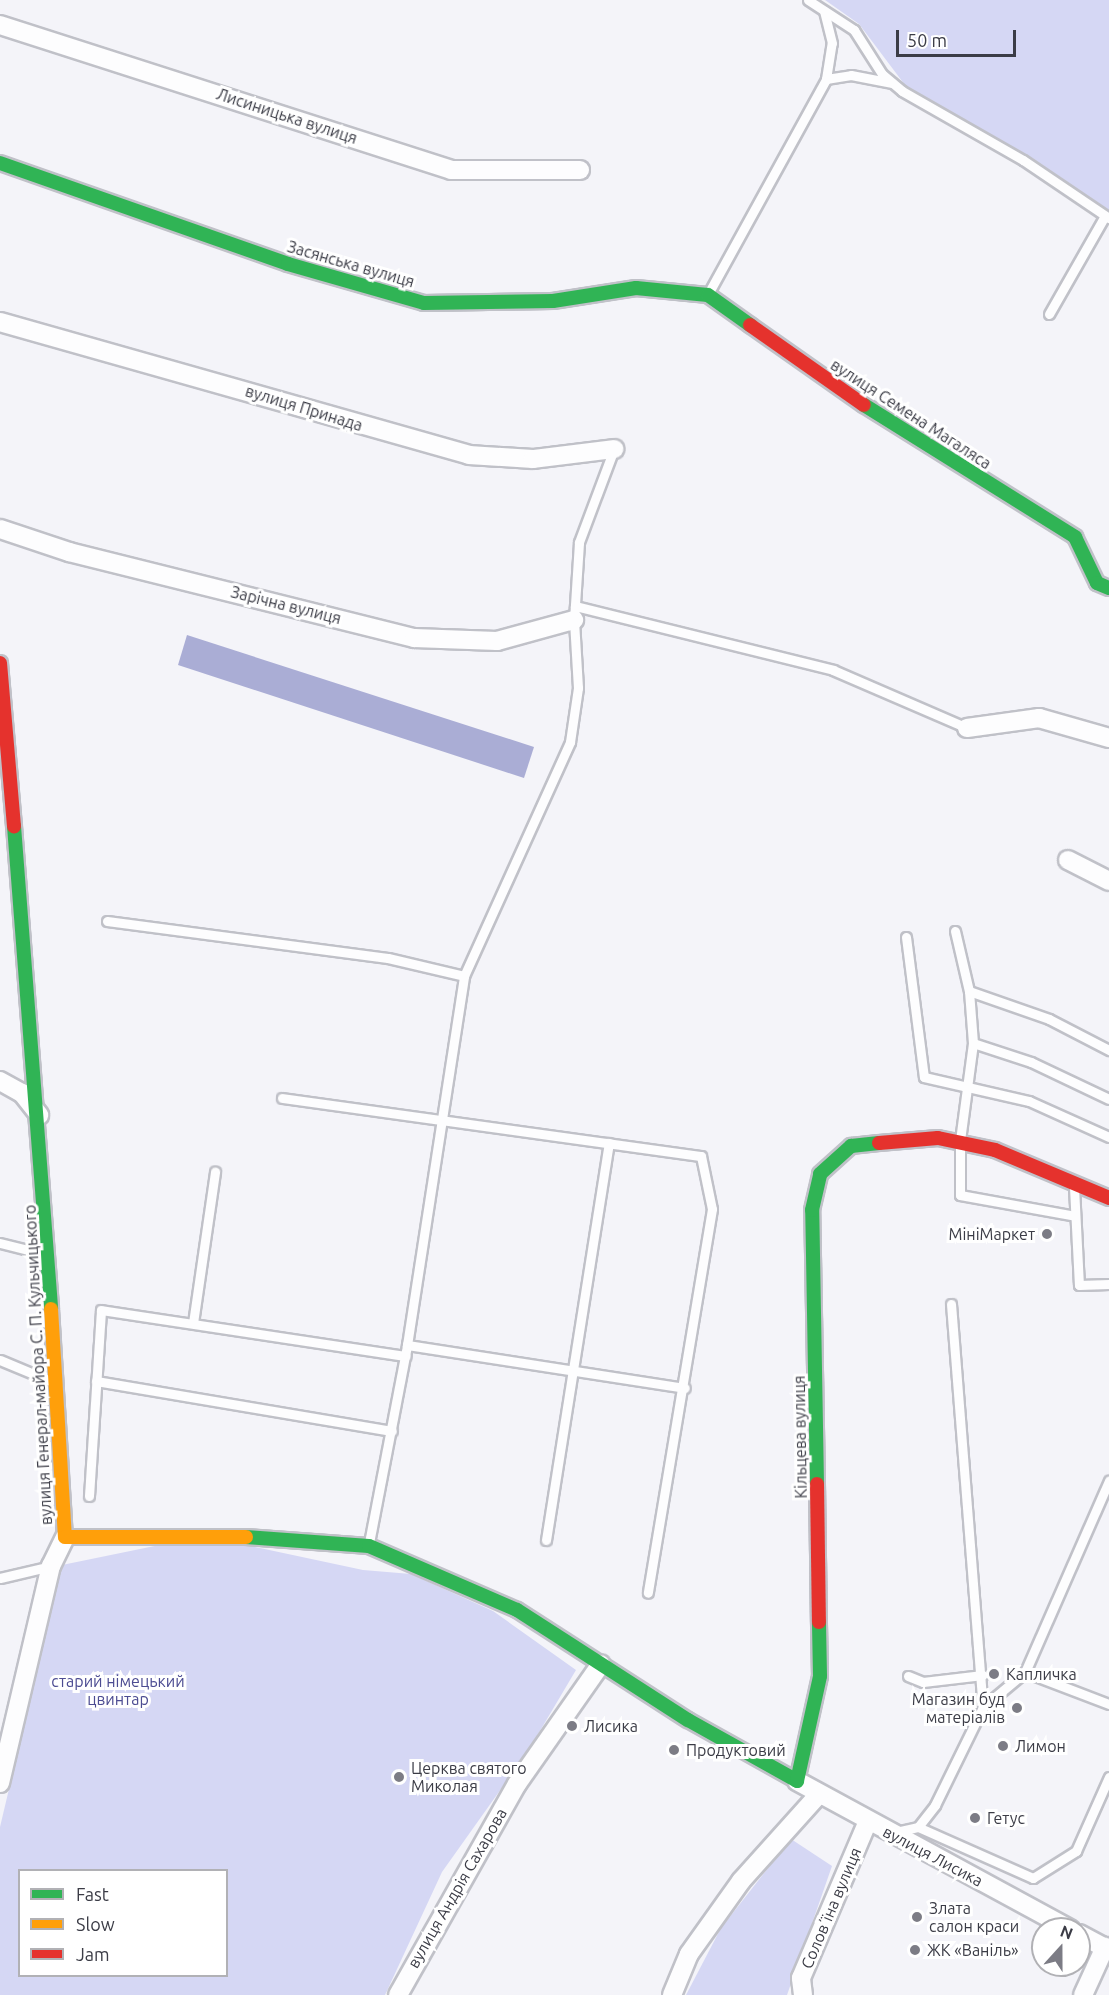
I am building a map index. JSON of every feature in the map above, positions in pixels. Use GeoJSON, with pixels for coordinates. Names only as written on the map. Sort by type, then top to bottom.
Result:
{"type":"FeatureCollection","features":[{"type":"Feature","properties":{"kind":"street","name":"Лисиницька вулиця"},"geometry":{"type":"LineString","coordinates":[[0,25],[451,170],[580,170]]}},
{"type":"Feature","properties":{"kind":"street","name":"Засянська вулиця"},"geometry":{"type":"LineString","coordinates":[[0,163],[288,264],[424,303],[553,301],[636,288],[708,296]]}},
{"type":"Feature","properties":{"kind":"street","name":"вулиця Семена Магаляса"},"geometry":{"type":"LineString","coordinates":[[708,296],[898,429],[1075,537],[1091,564],[1097,583],[1109,588]]}},
{"type":"Feature","properties":{"kind":"street","name":"вулиця Принада"},"geometry":{"type":"LineString","coordinates":[[0,322],[468,454],[533,459],[614,449]]}},
{"type":"Feature","properties":{"kind":"street","name":"Зарічна вулиця"},"geometry":{"type":"LineString","coordinates":[[0,529],[69,552],[414,638],[497,641],[574,613]]}},
{"type":"Feature","properties":{"kind":"street","name":"вулиця Генерал-майора С. П. Кульчицького"},"geometry":{"type":"LineString","coordinates":[[0,663],[5,753],[39,1115],[65,1537],[258,1537],[369,1546],[517,1610],[601,1664]]}},
{"type":"Feature","properties":{"kind":"street"},"geometry":{"type":"LineString","coordinates":[[967,728],[1039,718],[1109,738]]}},
{"type":"Feature","properties":{"kind":"street"},"geometry":{"type":"LineString","coordinates":[[1068,860],[1109,881]]}},
{"type":"Feature","properties":{"kind":"street"},"geometry":{"type":"LineString","coordinates":[[0,1081],[22,1093],[39,1115]]}},
{"type":"Feature","properties":{"kind":"street","name":"Кільцева вулиця"},"geometry":{"type":"LineString","coordinates":[[797,1781],[820,1676],[815,1190],[828,1162],[851,1146],[907,1137],[960,1140],[1074,1182],[1109,1198]]}},
{"type":"Feature","properties":{"kind":"street"},"geometry":{"type":"LineString","coordinates":[[0,1783],[51,1566],[65,1537]]}},
{"type":"Feature","properties":{"kind":"street"},"geometry":{"type":"LineString","coordinates":[[601,1664],[797,1781]]}},
{"type":"Feature","properties":{"kind":"street","name":"вулиця Андрія Сахарова"},"geometry":{"type":"LineString","coordinates":[[398,1995],[517,1784],[601,1664]]}},
{"type":"Feature","properties":{"kind":"street","name":"вулиця Лисика"},"geometry":{"type":"LineString","coordinates":[[797,1781],[1047,1917]]}},
{"type":"Feature","properties":{"kind":"street"},"geometry":{"type":"LineString","coordinates":[[672,1995],[688,1954],[741,1881],[819,1794]]}},
{"type":"Feature","properties":{"kind":"street","name":"Соловʼїна вулиця"},"geometry":{"type":"LineString","coordinates":[[803,1995],[801,1978],[868,1821]]}},
{"type":"Feature","properties":{"kind":"street"},"geometry":{"type":"LineString","coordinates":[[1083,1995],[1107,1948],[1091,1940]]}},
{"type":"Feature","properties":{"kind":"lane"},"geometry":{"type":"LineString","coordinates":[[808,0],[854,30],[892,83]]}},
{"type":"Feature","properties":{"kind":"lane"},"geometry":{"type":"LineString","coordinates":[[708,296],[826,79],[832,43],[824,11]]}},
{"type":"Feature","properties":{"kind":"lane"},"geometry":{"type":"LineString","coordinates":[[826,79],[851,75],[892,83],[1023,160],[1107,217],[1049,314]]}},
{"type":"Feature","properties":{"kind":"lane"},"geometry":{"type":"LineString","coordinates":[[369,1546],[408,1345],[438,1119],[464,976],[570,742],[578,688],[574,613],[579,542],[614,449]]}},
{"type":"Feature","properties":{"kind":"lane"},"geometry":{"type":"LineString","coordinates":[[574,613],[833,670],[967,728]]}},
{"type":"Feature","properties":{"kind":"lane"},"geometry":{"type":"LineString","coordinates":[[107,921],[388,958],[464,976]]}},
{"type":"Feature","properties":{"kind":"lane"},"geometry":{"type":"LineString","coordinates":[[955,930],[969,991],[973,1043],[965,1083],[960,1140],[960,1196],[1076,1216]]}},
{"type":"Feature","properties":{"kind":"lane"},"geometry":{"type":"LineString","coordinates":[[906,937],[924,1077],[965,1083],[1029,1101],[1109,1137]]}},
{"type":"Feature","properties":{"kind":"lane"},"geometry":{"type":"LineString","coordinates":[[969,991],[1049,1019],[1109,1050]]}},
{"type":"Feature","properties":{"kind":"lane"},"geometry":{"type":"LineString","coordinates":[[973,1043],[1109,1099]]}},
{"type":"Feature","properties":{"kind":"lane"},"geometry":{"type":"LineString","coordinates":[[282,1098],[701,1156],[712,1209],[685,1388],[648,1593]]}},
{"type":"Feature","properties":{"kind":"lane"},"geometry":{"type":"LineString","coordinates":[[546,1540],[609,1143]]}},
{"type":"Feature","properties":{"kind":"lane"},"geometry":{"type":"LineString","coordinates":[[193,1323],[215,1172]]}},
{"type":"Feature","properties":{"kind":"lane"},"geometry":{"type":"LineString","coordinates":[[1074,1182],[1079,1285],[1109,1284]]}},
{"type":"Feature","properties":{"kind":"lane"},"geometry":{"type":"LineString","coordinates":[[0,1242],[48,1256]]}},
{"type":"Feature","properties":{"kind":"lane"},"geometry":{"type":"LineString","coordinates":[[951,1304],[983,1675],[983,1707]]}},
{"type":"Feature","properties":{"kind":"lane"},"geometry":{"type":"LineString","coordinates":[[89,1496],[101,1310],[406,1356]]}},
{"type":"Feature","properties":{"kind":"lane"},"geometry":{"type":"LineString","coordinates":[[408,1345],[685,1388]]}},
{"type":"Feature","properties":{"kind":"lane"},"geometry":{"type":"LineString","coordinates":[[0,1360],[57,1383]]}},
{"type":"Feature","properties":{"kind":"lane"},"geometry":{"type":"LineString","coordinates":[[96,1381],[392,1431]]}},
{"type":"Feature","properties":{"kind":"lane"},"geometry":{"type":"LineString","coordinates":[[918,1827],[983,1707],[1025,1672],[1109,1480]]}},
{"type":"Feature","properties":{"kind":"lane"},"geometry":{"type":"LineString","coordinates":[[0,1578],[51,1566]]}},
{"type":"Feature","properties":{"kind":"lane"},"geometry":{"type":"LineString","coordinates":[[1025,1672],[1109,1704]]}},
{"type":"Feature","properties":{"kind":"lane"},"geometry":{"type":"LineString","coordinates":[[908,1676],[923,1682],[983,1675]]}},
{"type":"Feature","properties":{"kind":"lane"},"geometry":{"type":"LineString","coordinates":[[891,1834],[918,1827],[1033,1878],[1076,1851],[1109,1777]]}},
{"type":"Feature","properties":{"kind":"green space"},"geometry":{"type":"Polygon","coordinates":[[[825,0],[1109,0],[1109,210],[908,89],[859,24],[825,0]]]}},
{"type":"Feature","properties":{"kind":"green space","name":"старий німецький цвинтар"},"geometry":{"type":"Polygon","coordinates":[[[179,1541],[251,1546],[363,1570],[411,1574],[493,1611],[576,1670],[528,1751],[442,1872],[385,1995],[0,1995],[0,1827],[62,1565],[179,1541]]]}},
{"type":"Feature","properties":{"kind":"green space"},"geometry":{"type":"Polygon","coordinates":[[[791,1839],[832,1866],[787,1995],[686,1995],[721,1928],[791,1839]]]}},
{"type":"Feature","properties":{"kind":"shaded area"},"geometry":{"type":"Polygon","coordinates":[[[187,635],[534,747],[524,778],[178,665],[187,635]]]}},
{"type":"Feature","properties":{"kind":"traffic: fast"},"geometry":{"type":"LineString","coordinates":[[0,163],[288,264],[424,303],[553,301],[636,288],[708,295],[750,325]]}},
{"type":"Feature","properties":{"kind":"traffic: fast"},"geometry":{"type":"LineString","coordinates":[[864,405],[1075,537],[1097,583],[1109,588]]}},
{"type":"Feature","properties":{"kind":"traffic: fast"},"geometry":{"type":"LineString","coordinates":[[14,826],[51,1309]]}},
{"type":"Feature","properties":{"kind":"traffic: fast"},"geometry":{"type":"LineString","coordinates":[[817,1484],[812,1210],[820,1174],[851,1146],[879,1143]]}},
{"type":"Feature","properties":{"kind":"traffic: fast"},"geometry":{"type":"LineString","coordinates":[[246,1537],[369,1546],[517,1610],[688,1720],[797,1781],[820,1676],[819,1622]]}},
{"type":"Feature","properties":{"kind":"traffic: slow"},"geometry":{"type":"LineString","coordinates":[[51,1309],[65,1537],[246,1537]]}},
{"type":"Feature","properties":{"kind":"traffic: jam"},"geometry":{"type":"LineString","coordinates":[[750,325],[864,405]]}},
{"type":"Feature","properties":{"kind":"traffic: jam"},"geometry":{"type":"LineString","coordinates":[[0,663],[14,826]]}},
{"type":"Feature","properties":{"kind":"traffic: jam"},"geometry":{"type":"LineString","coordinates":[[879,1143],[938,1138],[995,1150],[1109,1198]]}},
{"type":"Feature","properties":{"kind":"traffic: jam"},"geometry":{"type":"LineString","coordinates":[[817,1484],[819,1622]]}},
{"type":"Feature","properties":{"kind":"place","name":"МініМаркет"},"geometry":{"type":"Point","coordinates":[1047,1234]}},
{"type":"Feature","properties":{"kind":"place","name":"Капличка"},"geometry":{"type":"Point","coordinates":[994,1674]}},
{"type":"Feature","properties":{"kind":"place","name":"Магазин буд матеріалів"},"geometry":{"type":"Point","coordinates":[1017,1708]}},
{"type":"Feature","properties":{"kind":"place","name":"Лисика"},"geometry":{"type":"Point","coordinates":[572,1726]}},
{"type":"Feature","properties":{"kind":"place","name":"Лимон"},"geometry":{"type":"Point","coordinates":[1003,1746]}},
{"type":"Feature","properties":{"kind":"place","name":"Продуктовий"},"geometry":{"type":"Point","coordinates":[674,1750]}},
{"type":"Feature","properties":{"kind":"place","name":"Церква святого Миколая"},"geometry":{"type":"Point","coordinates":[399,1777]}},
{"type":"Feature","properties":{"kind":"place","name":"Гетус"},"geometry":{"type":"Point","coordinates":[975,1818]}},
{"type":"Feature","properties":{"kind":"place","name":"Злата салон краси"},"geometry":{"type":"Point","coordinates":[917,1917]}},
{"type":"Feature","properties":{"kind":"place","name":"ЖК «Ваніль»"},"geometry":{"type":"Point","coordinates":[915,1950]}}]}
